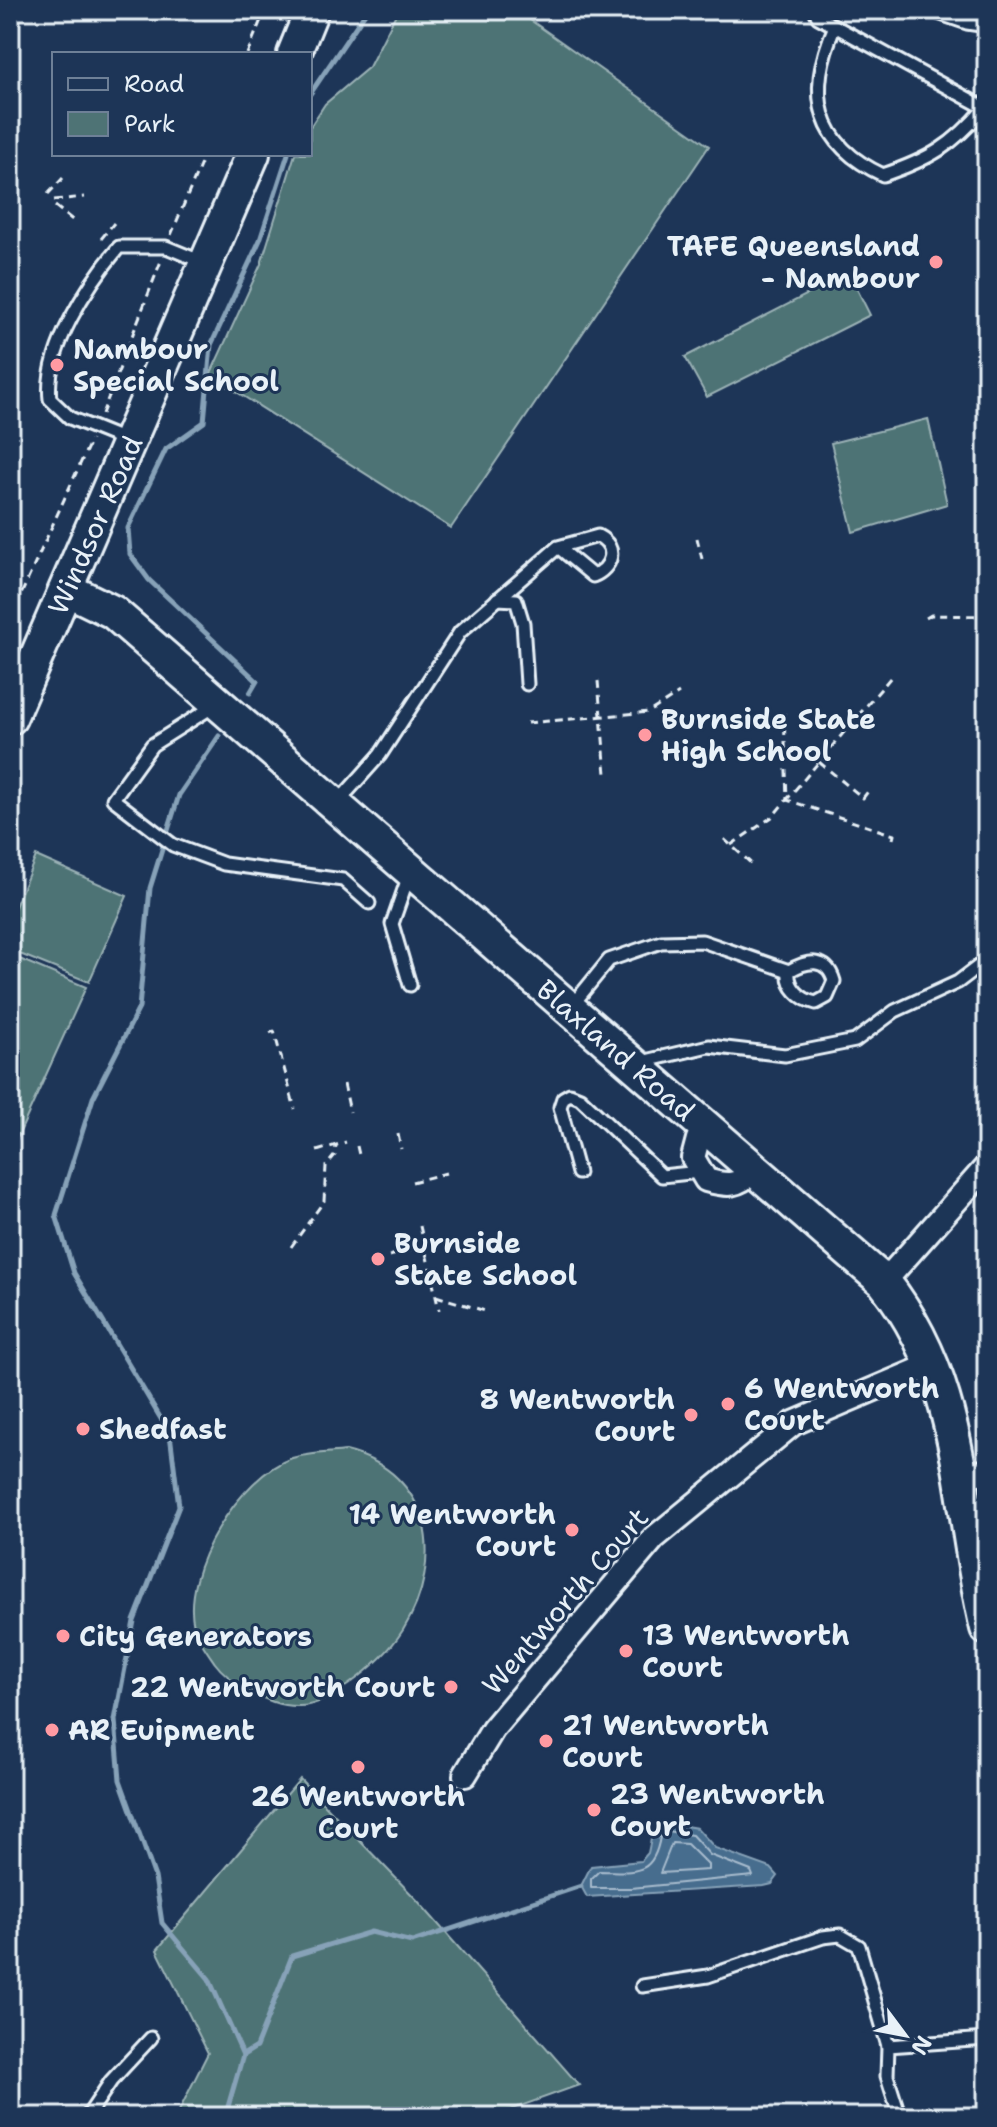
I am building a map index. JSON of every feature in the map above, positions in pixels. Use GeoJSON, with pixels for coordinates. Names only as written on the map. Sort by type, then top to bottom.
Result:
{"type":"FeatureCollection","features":[{"type":"Feature","properties":{"kind":"street"},"geometry":{"type":"LineString","coordinates":[[295,52],[312,10]]}},
{"type":"Feature","properties":{"kind":"street","name":"Windsor Road"},"geometry":{"type":"LineString","coordinates":[[10,718],[132,443],[252,156]]}},
{"type":"Feature","properties":{"kind":"street","name":"Blaxland Road"},"geometry":{"type":"LineString","coordinates":[[66,589],[113,612],[884,1282],[920,1334],[974,1474],[987,1628]]}},
{"type":"Feature","properties":{"kind":"street"},"geometry":{"type":"LineString","coordinates":[[707,1128],[698,1139],[693,1158],[706,1180],[731,1186],[744,1181],[754,1170]]}},
{"type":"Feature","properties":{"kind":"street"},"geometry":{"type":"LineString","coordinates":[[884,1282],[987,1166]]}},
{"type":"Feature","properties":{"kind":"street","name":"Wentworth Court"},"geometry":{"type":"LineString","coordinates":[[465,1775],[493,1729],[654,1538],[794,1423],[933,1364]]}},
{"type":"Feature","properties":{"kind":"lane"},"geometry":{"type":"LineString","coordinates":[[815,10],[818,17],[835,26],[986,109],[941,153],[883,175],[860,165],[836,144],[821,112],[820,72],[835,26]]}},
{"type":"Feature","properties":{"kind":"lane"},"geometry":{"type":"LineString","coordinates":[[929,10],[967,23],[987,26]]}},
{"type":"Feature","properties":{"kind":"lane"},"geometry":{"type":"LineString","coordinates":[[132,443],[70,418],[50,399],[48,383],[63,341],[88,284],[119,247],[166,247],[208,265]]}},
{"type":"Feature","properties":{"kind":"lane"},"geometry":{"type":"LineString","coordinates":[[335,805],[380,755],[460,632],[497,599],[558,547],[598,536],[607,541],[612,550],[610,562],[604,571],[593,576],[558,547]]}},
{"type":"Feature","properties":{"kind":"lane"},"geometry":{"type":"LineString","coordinates":[[497,599],[516,600],[523,623],[527,684]]}},
{"type":"Feature","properties":{"kind":"lane"},"geometry":{"type":"LineString","coordinates":[[218,704],[152,745],[113,799],[173,845],[224,864],[343,880],[369,903]]}},
{"type":"Feature","properties":{"kind":"lane"},"geometry":{"type":"LineString","coordinates":[[410,985],[392,924],[401,890],[411,871]]}},
{"type":"Feature","properties":{"kind":"lane"},"geometry":{"type":"LineString","coordinates":[[570,1009],[609,960],[661,942],[702,941],[789,971]]}},
{"type":"Feature","properties":{"kind":"lane"},"geometry":{"type":"LineString","coordinates":[[633,1064],[709,1046],[785,1055],[855,1041],[895,1011],[958,982],[987,960]]}},
{"type":"Feature","properties":{"kind":"lane"},"geometry":{"type":"LineString","coordinates":[[578,1173],[560,1107],[570,1094],[580,1098],[662,1176],[699,1172]]}},
{"type":"Feature","properties":{"kind":"lane"},"geometry":{"type":"LineString","coordinates":[[642,1986],[708,1976],[823,1937],[840,1935],[859,1946],[888,2046],[887,2076],[900,2117]]}},
{"type":"Feature","properties":{"kind":"lane"},"geometry":{"type":"LineString","coordinates":[[87,2117],[111,2081],[151,2038]]}},
{"type":"Feature","properties":{"kind":"lane"},"geometry":{"type":"LineString","coordinates":[[888,2046],[987,2039]]}},
{"type":"Feature","properties":{"kind":"path"},"geometry":{"type":"LineString","coordinates":[[248,52],[265,10]]}},
{"type":"Feature","properties":{"kind":"path"},"geometry":{"type":"LineString","coordinates":[[10,619],[96,429],[204,156]]}},
{"type":"Feature","properties":{"kind":"path"},"geometry":{"type":"LineString","coordinates":[[48,194],[63,178]]}},
{"type":"Feature","properties":{"kind":"path"},"geometry":{"type":"LineString","coordinates":[[54,200],[85,197]]}},
{"type":"Feature","properties":{"kind":"path"},"geometry":{"type":"LineString","coordinates":[[55,206],[75,222]]}},
{"type":"Feature","properties":{"kind":"path"},"geometry":{"type":"LineString","coordinates":[[101,239],[114,223]]}},
{"type":"Feature","properties":{"kind":"path"},"geometry":{"type":"LineString","coordinates":[[697,538],[702,559]]}},
{"type":"Feature","properties":{"kind":"path"},"geometry":{"type":"LineString","coordinates":[[926,618],[931,615],[987,616]]}},
{"type":"Feature","properties":{"kind":"path"},"geometry":{"type":"LineString","coordinates":[[731,845],[772,817],[891,677]]}},
{"type":"Feature","properties":{"kind":"path"},"geometry":{"type":"LineString","coordinates":[[598,681],[606,774]]}},
{"type":"Feature","properties":{"kind":"path"},"geometry":{"type":"LineString","coordinates":[[527,723],[649,712],[679,693]]}},
{"type":"Feature","properties":{"kind":"path"},"geometry":{"type":"LineString","coordinates":[[784,713],[787,800]]}},
{"type":"Feature","properties":{"kind":"path"},"geometry":{"type":"LineString","coordinates":[[819,762],[863,798],[869,790]]}},
{"type":"Feature","properties":{"kind":"path"},"geometry":{"type":"LineString","coordinates":[[787,800],[894,835],[893,839]]}},
{"type":"Feature","properties":{"kind":"path"},"geometry":{"type":"LineString","coordinates":[[724,839],[754,866]]}},
{"type":"Feature","properties":{"kind":"path"},"geometry":{"type":"LineString","coordinates":[[270,1033],[274,1031],[295,1109]]}},
{"type":"Feature","properties":{"kind":"path"},"geometry":{"type":"LineString","coordinates":[[344,1084],[350,1112]]}},
{"type":"Feature","properties":{"kind":"path"},"geometry":{"type":"LineString","coordinates":[[398,1134],[401,1149]]}},
{"type":"Feature","properties":{"kind":"path"},"geometry":{"type":"LineString","coordinates":[[317,1151],[346,1142]]}},
{"type":"Feature","properties":{"kind":"path"},"geometry":{"type":"LineString","coordinates":[[291,1247],[324,1201],[326,1166],[335,1155],[336,1145]]}},
{"type":"Feature","properties":{"kind":"path"},"geometry":{"type":"LineString","coordinates":[[357,1146],[360,1159]]}},
{"type":"Feature","properties":{"kind":"path"},"geometry":{"type":"LineString","coordinates":[[412,1182],[446,1173]]}},
{"type":"Feature","properties":{"kind":"path"},"geometry":{"type":"LineString","coordinates":[[420,1226],[439,1310]]}},
{"type":"Feature","properties":{"kind":"path"},"geometry":{"type":"LineString","coordinates":[[389,1256],[446,1241]]}},
{"type":"Feature","properties":{"kind":"path"},"geometry":{"type":"LineString","coordinates":[[436,1296],[485,1311]]}},
{"type":"Feature","properties":{"kind":"green space"},"geometry":{"type":"Polygon","coordinates":[[[398,10],[516,10],[709,146],[451,528],[210,375],[261,264],[294,156],[312,156],[312,124],[325,104],[369,67],[398,10]]]}},
{"type":"Feature","properties":{"kind":"green space"},"geometry":{"type":"Polygon","coordinates":[[[849,273],[870,315],[707,397],[685,357],[849,273]]]}},
{"type":"Feature","properties":{"kind":"green space"},"geometry":{"type":"Polygon","coordinates":[[[928,419],[947,504],[853,532],[831,443],[928,419]]]}},
{"type":"Feature","properties":{"kind":"green space"},"geometry":{"type":"Polygon","coordinates":[[[36,856],[127,896],[89,982],[10,950],[10,919],[36,856]]]}},
{"type":"Feature","properties":{"kind":"green space"},"geometry":{"type":"Polygon","coordinates":[[[10,955],[86,987],[10,1154],[10,955]]]}},
{"type":"Feature","properties":{"kind":"green space"},"geometry":{"type":"Polygon","coordinates":[[[346,1451],[375,1462],[397,1478],[413,1498],[423,1522],[427,1548],[424,1575],[416,1603],[403,1630],[371,1667],[318,1702],[306,1706],[279,1704],[234,1681],[218,1667],[206,1650],[194,1626],[192,1604],[196,1580],[218,1528],[253,1484],[272,1468],[292,1458],[346,1451]]]}},
{"type":"Feature","properties":{"kind":"green space"},"geometry":{"type":"Polygon","coordinates":[[[300,1779],[417,1900],[579,2085],[490,2117],[176,2117],[208,2053],[157,1950],[300,1779]]]}},
{"type":"Feature","properties":{"kind":"water"},"geometry":{"type":"Polygon","coordinates":[[[668,1823],[697,1828],[715,1848],[771,1868],[778,1876],[772,1884],[764,1886],[587,1897],[581,1886],[591,1866],[641,1861],[648,1853],[652,1834],[668,1823]]]}},
{"type":"Feature","properties":{"kind":"waterway"},"geometry":{"type":"LineString","coordinates":[[312,91],[367,10]]}},
{"type":"Feature","properties":{"kind":"waterway"},"geometry":{"type":"LineString","coordinates":[[250,693],[257,681],[149,580],[130,554],[128,528],[166,449],[204,422],[211,345],[260,240],[287,156]]}},
{"type":"Feature","properties":{"kind":"waterway"},"geometry":{"type":"LineString","coordinates":[[219,736],[179,795],[150,888],[139,1008],[93,1098],[56,1215],[74,1273],[170,1434],[179,1506],[134,1621],[115,1720],[120,1780],[155,1877],[162,1923],[209,1979],[243,2055],[225,2117]]}},
{"type":"Feature","properties":{"kind":"waterway"},"geometry":{"type":"LineString","coordinates":[[243,2055],[256,2047],[292,1956],[371,1932],[412,1942],[581,1886]]}},
{"type":"Feature","properties":{"kind":"place","name":"TAFE Queensland - Nambour"},"geometry":{"type":"Point","coordinates":[936,262]}},
{"type":"Feature","properties":{"kind":"place","name":"Nambour Special School"},"geometry":{"type":"Point","coordinates":[57,365]}},
{"type":"Feature","properties":{"kind":"place","name":"Burnside State High School"},"geometry":{"type":"Point","coordinates":[645,735]}},
{"type":"Feature","properties":{"kind":"place","name":"Burnside State School"},"geometry":{"type":"Point","coordinates":[378,1259]}},
{"type":"Feature","properties":{"kind":"place","name":"6 Wentworth Court"},"geometry":{"type":"Point","coordinates":[728,1404]}},
{"type":"Feature","properties":{"kind":"place","name":"8 Wentworth Court"},"geometry":{"type":"Point","coordinates":[691,1415]}},
{"type":"Feature","properties":{"kind":"place","name":"Shedfast"},"geometry":{"type":"Point","coordinates":[83,1429]}},
{"type":"Feature","properties":{"kind":"place","name":"14 Wentworth Court"},"geometry":{"type":"Point","coordinates":[572,1530]}},
{"type":"Feature","properties":{"kind":"place","name":"City Generators"},"geometry":{"type":"Point","coordinates":[63,1636]}},
{"type":"Feature","properties":{"kind":"place","name":"13 Wentworth Court"},"geometry":{"type":"Point","coordinates":[626,1651]}},
{"type":"Feature","properties":{"kind":"place","name":"22 Wentworth Court"},"geometry":{"type":"Point","coordinates":[451,1687]}},
{"type":"Feature","properties":{"kind":"place","name":"AR Euipment"},"geometry":{"type":"Point","coordinates":[52,1730]}},
{"type":"Feature","properties":{"kind":"place","name":"21 Wentworth Court"},"geometry":{"type":"Point","coordinates":[546,1741]}},
{"type":"Feature","properties":{"kind":"place","name":"26 Wentworth Court"},"geometry":{"type":"Point","coordinates":[358,1767]}},
{"type":"Feature","properties":{"kind":"place","name":"23 Wentworth Court"},"geometry":{"type":"Point","coordinates":[594,1810]}}]}
